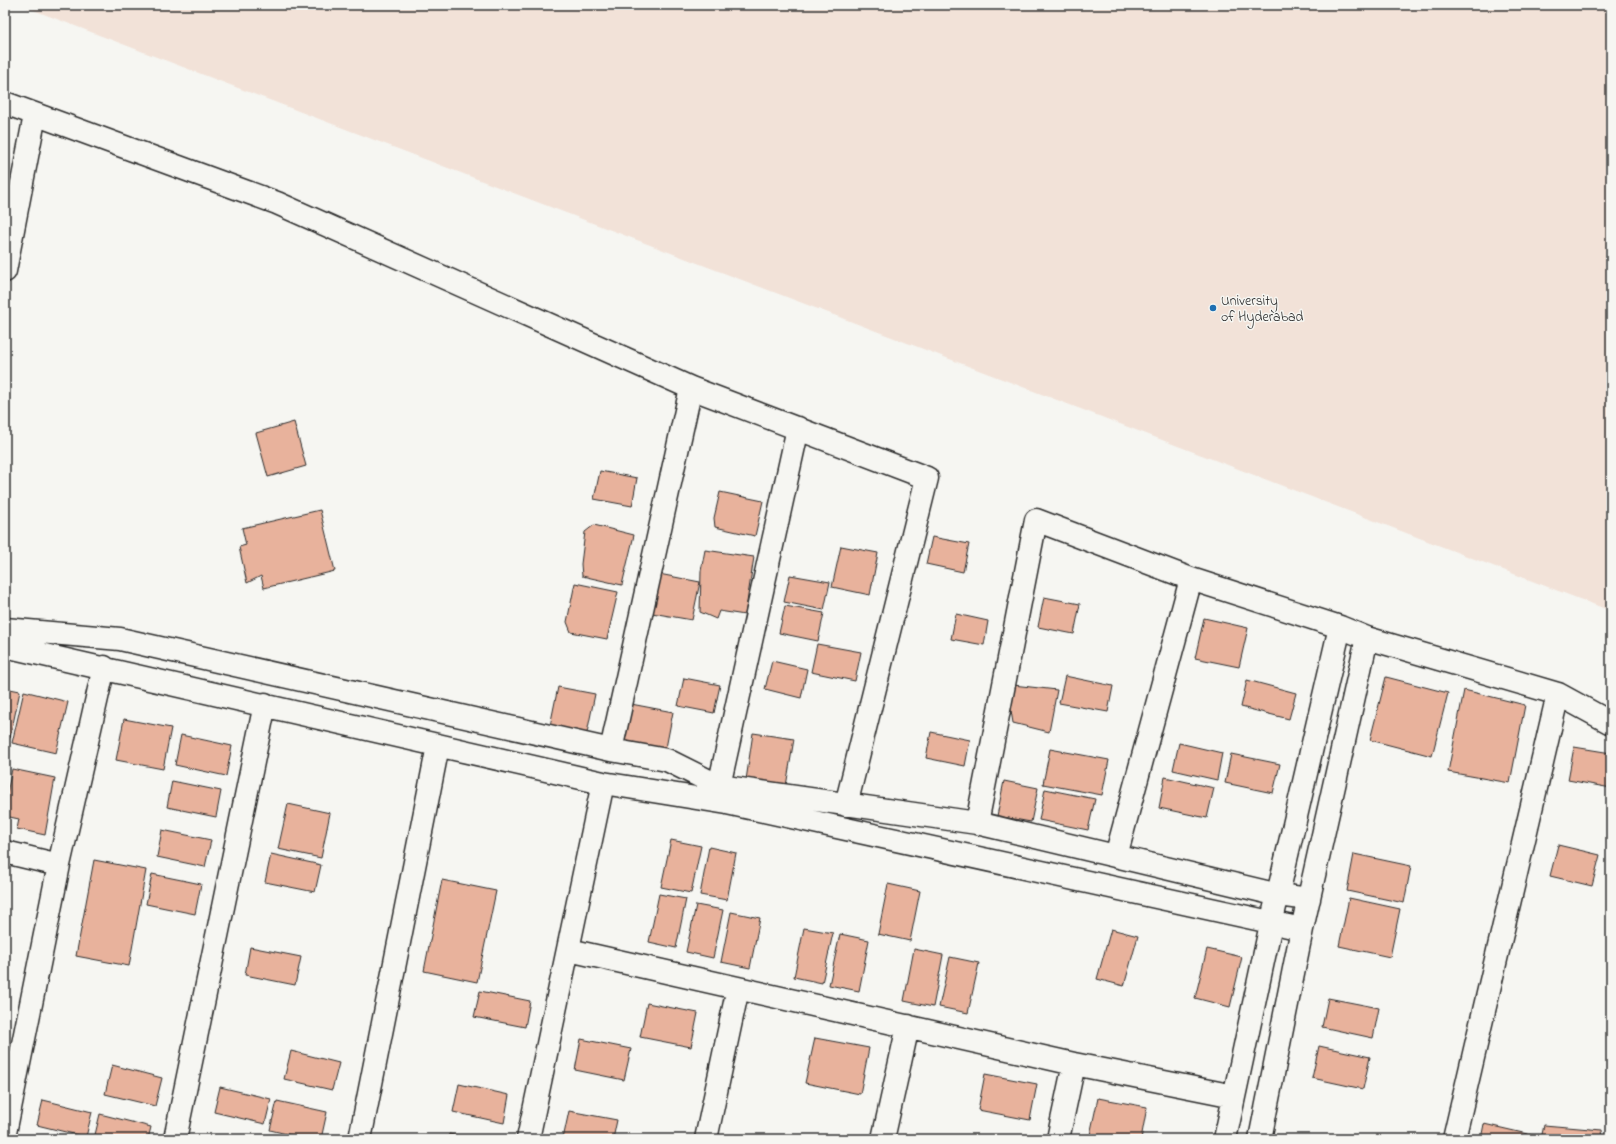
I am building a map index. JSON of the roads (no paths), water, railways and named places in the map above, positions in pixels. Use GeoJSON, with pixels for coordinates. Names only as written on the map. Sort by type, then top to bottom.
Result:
{"type":"FeatureCollection","features":[{"type":"Feature","properties":{"kind":"street"},"geometry":{"type":"LineString","coordinates":[[5,103],[277,203],[691,388],[927,478],[846,805]]}},
{"type":"Feature","properties":{"kind":"street"},"geometry":{"type":"LineString","coordinates":[[5,271],[35,115]]}},
{"type":"Feature","properties":{"kind":"street"},"geometry":{"type":"LineString","coordinates":[[611,750],[691,388]]}},
{"type":"Feature","properties":{"kind":"street"},"geometry":{"type":"LineString","coordinates":[[719,786],[798,428]]}},
{"type":"Feature","properties":{"kind":"street"},"geometry":{"type":"LineString","coordinates":[[977,823],[1036,520],[1191,579],[1340,627],[1367,638],[1558,694],[1611,723]]}},
{"type":"Feature","properties":{"kind":"street"},"geometry":{"type":"LineString","coordinates":[[1116,856],[1191,579]]}},
{"type":"Feature","properties":{"kind":"street"},"geometry":{"type":"LineString","coordinates":[[1225,1139],[1271,924],[1279,895],[1340,627]]}},
{"type":"Feature","properties":{"kind":"street"},"geometry":{"type":"LineString","coordinates":[[5,630],[120,639],[611,750],[667,760],[719,786],[977,823],[1279,895],[1309,899]]}},
{"type":"Feature","properties":{"kind":"street"},"geometry":{"type":"LineString","coordinates":[[1260,1139],[1302,929],[1367,638]]}},
{"type":"Feature","properties":{"kind":"street"},"geometry":{"type":"LineString","coordinates":[[5,646],[104,667],[438,746],[603,783],[734,804],[1111,886],[1271,924],[1302,929]]}},
{"type":"Feature","properties":{"kind":"street"},"geometry":{"type":"LineString","coordinates":[[5,1133],[59,865],[104,667]]}},
{"type":"Feature","properties":{"kind":"street"},"geometry":{"type":"LineString","coordinates":[[1454,1139],[1558,694]]}},
{"type":"Feature","properties":{"kind":"street"},"geometry":{"type":"LineString","coordinates":[[175,1139],[265,704]]}},
{"type":"Feature","properties":{"kind":"street"},"geometry":{"type":"LineString","coordinates":[[360,1139],[438,746]]}},
{"type":"Feature","properties":{"kind":"street"},"geometry":{"type":"LineString","coordinates":[[660,792],[667,760]]}},
{"type":"Feature","properties":{"kind":"street"},"geometry":{"type":"LineString","coordinates":[[528,1139],[603,783]]}},
{"type":"Feature","properties":{"kind":"street"},"geometry":{"type":"LineString","coordinates":[[5,852],[59,865]]}},
{"type":"Feature","properties":{"kind":"street"},"geometry":{"type":"LineString","coordinates":[[569,950],[1074,1064],[1234,1096]]}},
{"type":"Feature","properties":{"kind":"street"},"geometry":{"type":"LineString","coordinates":[[706,1139],[738,988]]}},
{"type":"Feature","properties":{"kind":"street"},"geometry":{"type":"LineString","coordinates":[[883,1139],[908,1026]]}},
{"type":"Feature","properties":{"kind":"street"},"geometry":{"type":"LineString","coordinates":[[1058,1139],[1074,1064]]}},
{"type":"Feature","properties":{"kind":"place","name":"University of Hyderabad"},"geometry":{"type":"Point","coordinates":[1213,308]}}]}
